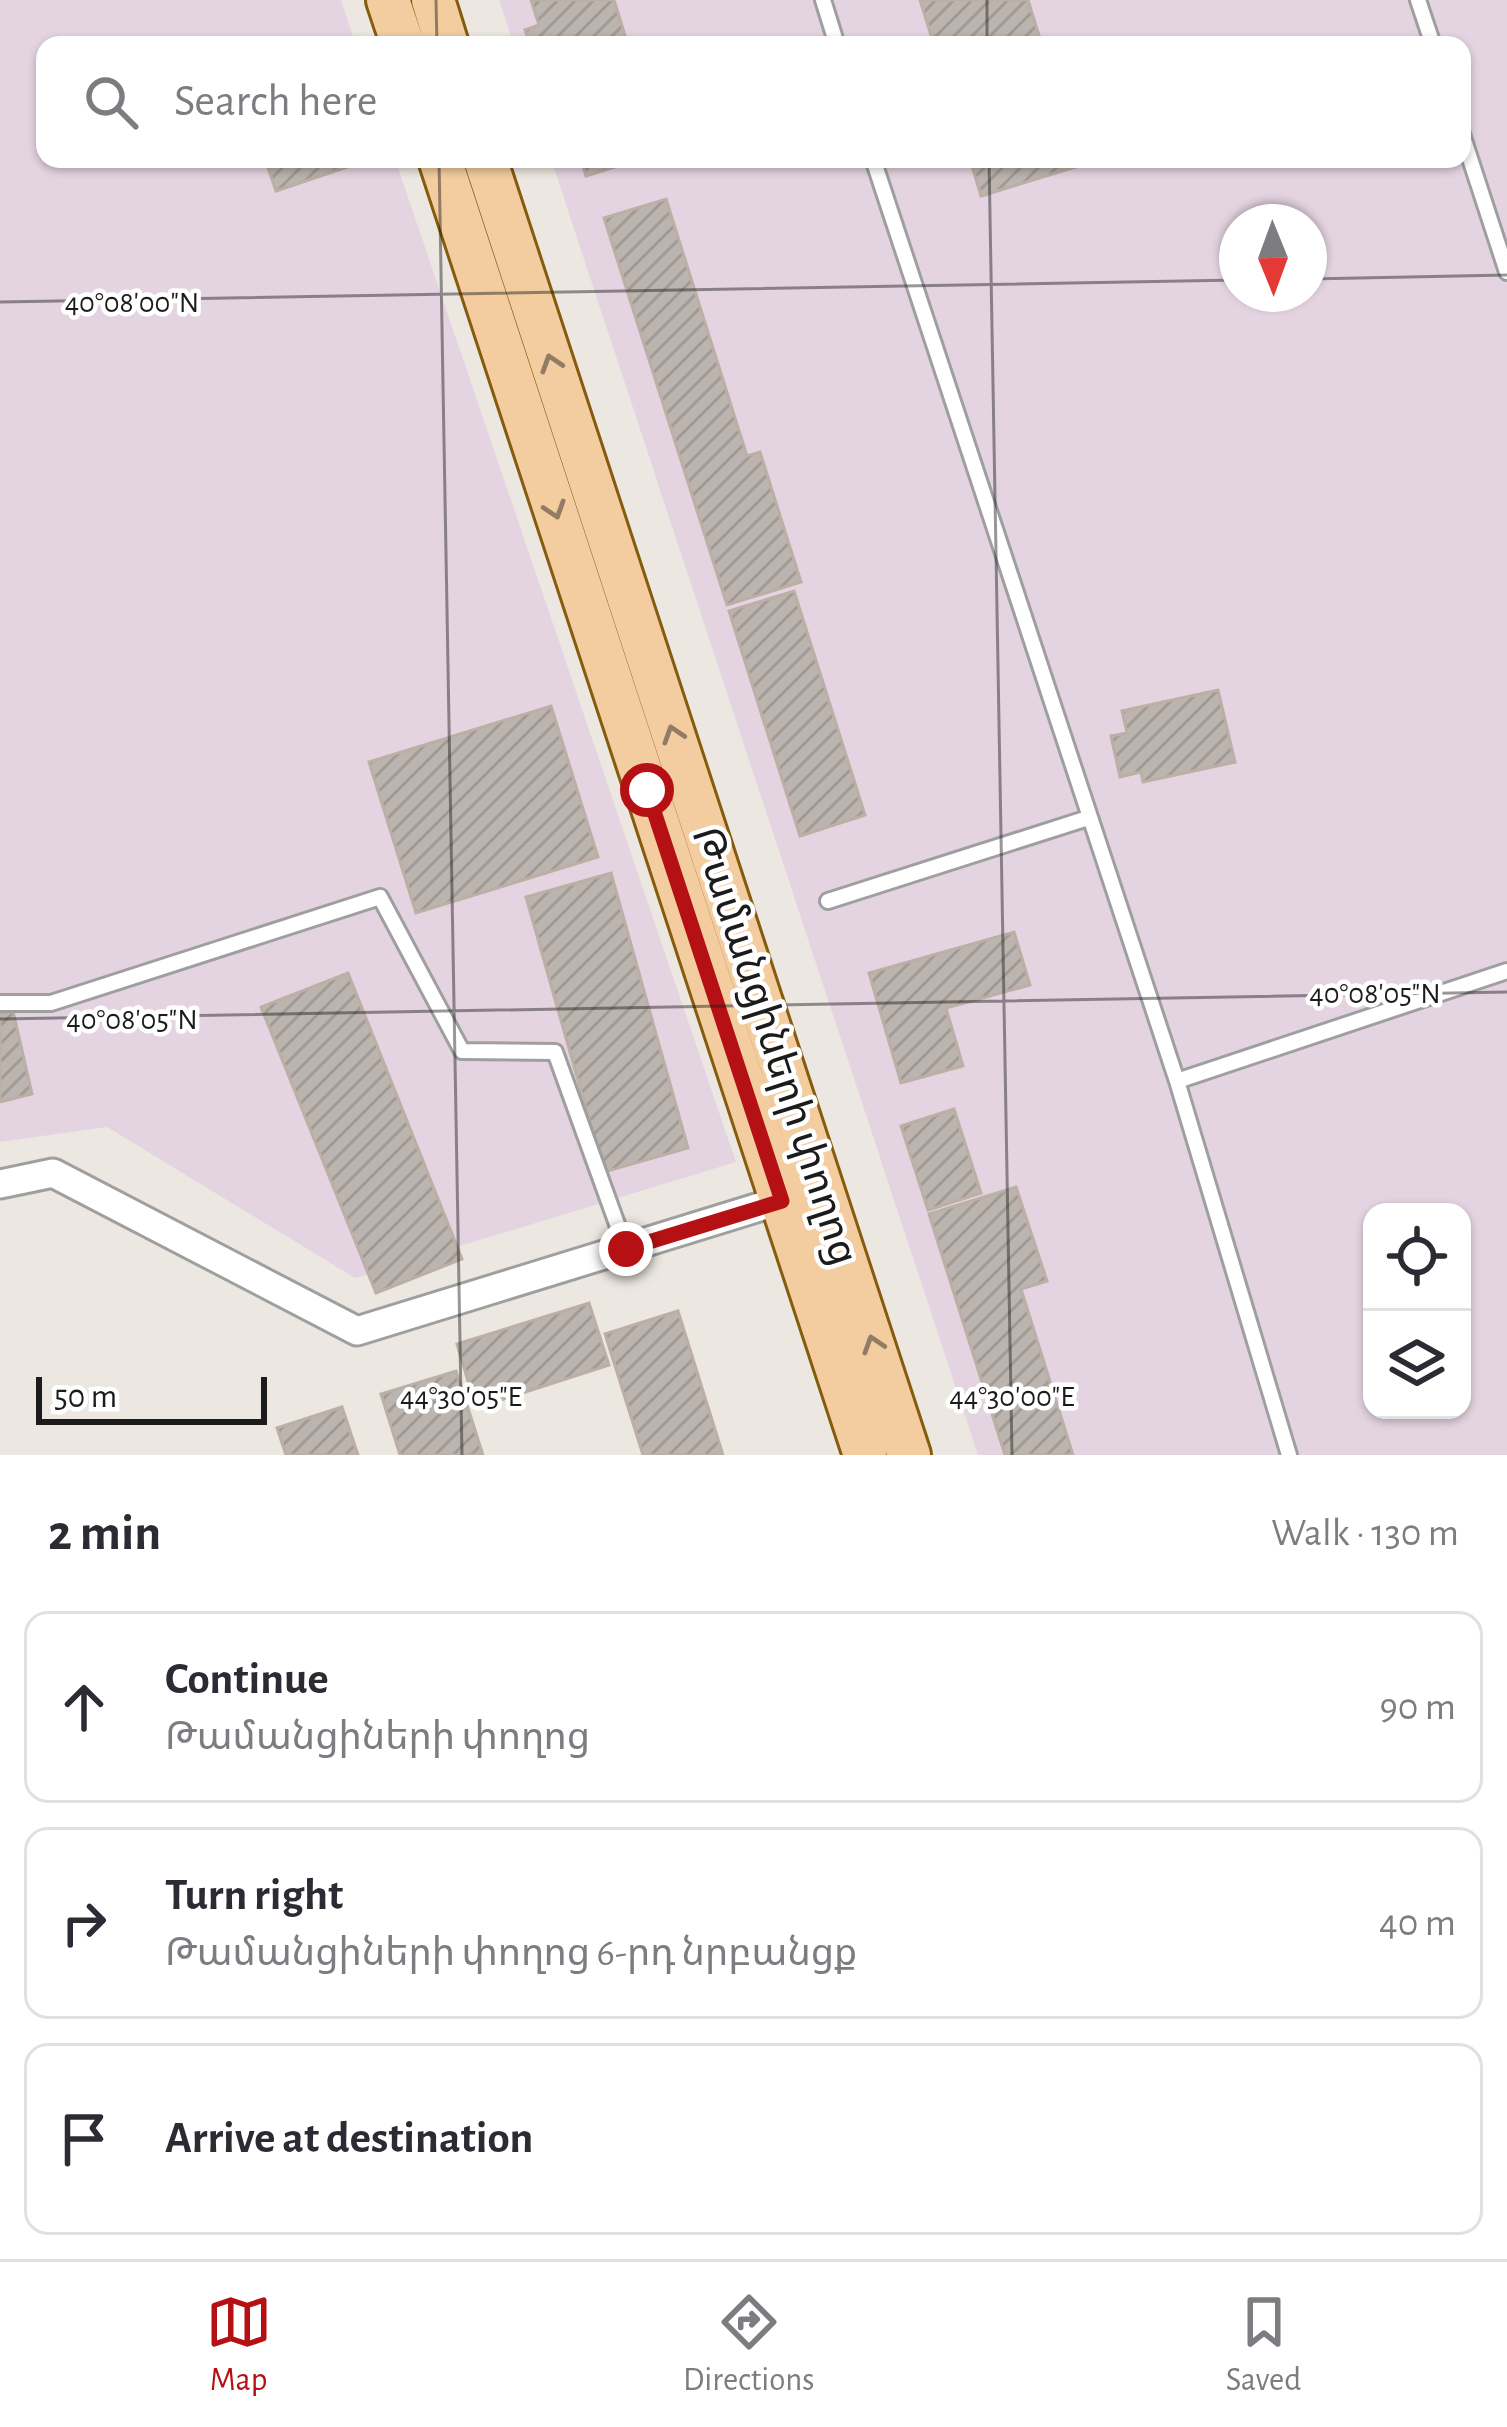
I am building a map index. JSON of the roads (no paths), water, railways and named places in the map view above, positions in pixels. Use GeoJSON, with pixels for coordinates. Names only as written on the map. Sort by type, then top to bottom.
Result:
{"type":"FeatureCollection","features":[{"type":"Feature","properties":{"kind":"main road"},"geometry":{"type":"LineString","coordinates":[[388,0],[400,36]]}},
{"type":"Feature","properties":{"kind":"main road"},"geometry":{"type":"LineString","coordinates":[[433,0],[444,36]]}},
{"type":"Feature","properties":{"kind":"main road","name":"Թամանցիների փողոց"},"geometry":{"type":"LineString","coordinates":[[443,168],[802,1194],[909,1455]]}},
{"type":"Feature","properties":{"kind":"main road","name":"Թամանցիների փողոց"},"geometry":{"type":"LineString","coordinates":[[487,168],[802,1194],[865,1455]]}},
{"type":"Feature","properties":{"kind":"street"},"geometry":{"type":"LineString","coordinates":[[0,1184],[53,1173],[357,1331],[802,1194]]}},
{"type":"Feature","properties":{"kind":"lane"},"geometry":{"type":"LineString","coordinates":[[823,0],[834,36]]}},
{"type":"Feature","properties":{"kind":"lane"},"geometry":{"type":"LineString","coordinates":[[1418,0],[1430,36]]}},
{"type":"Feature","properties":{"kind":"lane"},"geometry":{"type":"LineString","coordinates":[[1471,162],[1507,272]]}},
{"type":"Feature","properties":{"kind":"lane"},"geometry":{"type":"LineString","coordinates":[[876,168],[1177,1081],[1289,1455]]}},
{"type":"Feature","properties":{"kind":"lane"},"geometry":{"type":"LineString","coordinates":[[828,901],[1088,818]]}},
{"type":"Feature","properties":{"kind":"lane"},"geometry":{"type":"LineString","coordinates":[[0,1003],[51,1003],[380,897],[462,1051],[555,1052],[626,1249]]}},
{"type":"Feature","properties":{"kind":"lane"},"geometry":{"type":"LineString","coordinates":[[1177,1081],[1507,970]]}}]}
